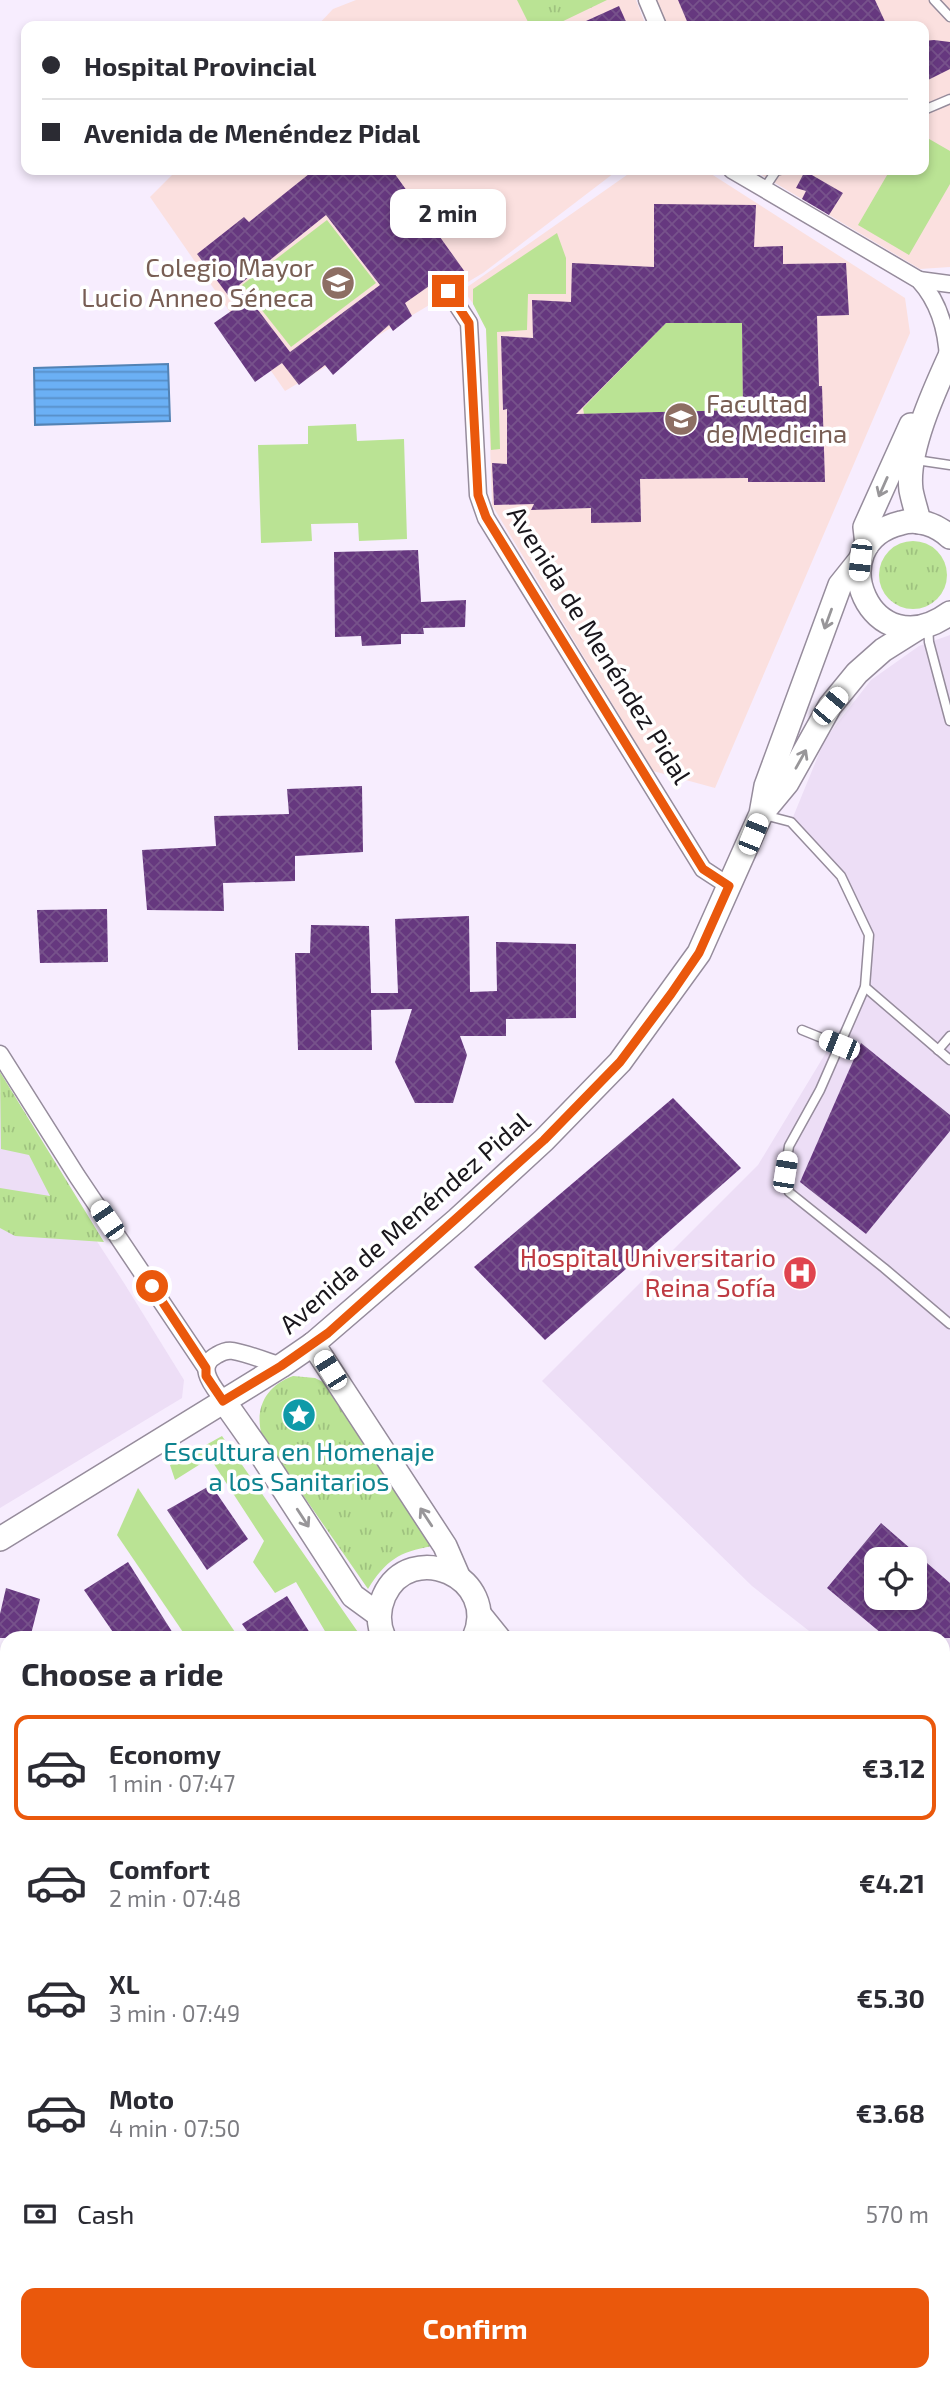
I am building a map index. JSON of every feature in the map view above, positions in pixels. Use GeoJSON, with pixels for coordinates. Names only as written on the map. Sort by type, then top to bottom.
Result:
{"type":"FeatureCollection","features":[{"type":"Feature","properties":{"kind":"main road","name":"Avenida de Menéndez Pidal"},"geometry":{"type":"LineString","coordinates":[[919,522],[911,489],[913,460],[927,407],[949,358]]}},
{"type":"Feature","properties":{"kind":"main road","name":"Avenida de Menéndez Pidal"},"geometry":{"type":"LineString","coordinates":[[0,1539],[313,1344],[544,1140],[620,1062],[699,953],[761,814],[766,786],[840,585],[864,552],[865,527],[909,427],[927,407]]}},
{"type":"Feature","properties":{"kind":"main road"},"geometry":{"type":"LineString","coordinates":[[937,622],[901,628],[884,621],[871,610],[862,595],[858,578],[864,552],[877,534],[890,526],[919,522],[935,526],[950,537]]}},
{"type":"Feature","properties":{"kind":"main road","name":"Avenida de Menéndez Pidal"},"geometry":{"type":"LineString","coordinates":[[761,814],[787,783],[830,706],[857,673],[883,650],[937,622]]}},
{"type":"Feature","properties":{"kind":"main road"},"geometry":{"type":"LineString","coordinates":[[313,1344],[444,1546],[458,1576],[471,1590],[478,1607],[476,1631]]}},
{"type":"Feature","properties":{"kind":"main road"},"geometry":{"type":"LineString","coordinates":[[223,1401],[259,1451],[353,1596],[379,1615]]}},
{"type":"Feature","properties":{"kind":"main road"},"geometry":{"type":"LineString","coordinates":[[382,1631],[379,1615],[386,1592],[402,1575],[435,1567],[458,1576]]}},
{"type":"Feature","properties":{"kind":"street"},"geometry":{"type":"LineString","coordinates":[[647,0],[656,21]]}},
{"type":"Feature","properties":{"kind":"street"},"geometry":{"type":"LineString","coordinates":[[740,175],[919,281],[939,310],[949,358]]}},
{"type":"Feature","properties":{"kind":"street"},"geometry":{"type":"LineString","coordinates":[[919,281],[950,284]]}},
{"type":"Feature","properties":{"kind":"street","name":"Avenida de Menéndez Pidal"},"geometry":{"type":"LineString","coordinates":[[448,291],[469,323],[478,495],[486,517],[703,869],[729,886]]}},
{"type":"Feature","properties":{"kind":"street"},"geometry":{"type":"LineString","coordinates":[[0,1054],[77,1176],[206,1368]]}},
{"type":"Feature","properties":{"kind":"street"},"geometry":{"type":"LineString","coordinates":[[223,1401],[206,1376],[209,1360],[216,1355],[232,1350],[281,1366]]}},
{"type":"Feature","properties":{"kind":"street"},"geometry":{"type":"LineString","coordinates":[[478,1607],[497,1631]]}},
{"type":"Feature","properties":{"kind":"lane"},"geometry":{"type":"LineString","coordinates":[[934,0],[950,17]]}},
{"type":"Feature","properties":{"kind":"lane"},"geometry":{"type":"LineString","coordinates":[[929,108],[950,99]]}},
{"type":"Feature","properties":{"kind":"lane"},"geometry":{"type":"LineString","coordinates":[[764,189],[773,175]]}},
{"type":"Feature","properties":{"kind":"lane"},"geometry":{"type":"LineString","coordinates":[[913,460],[950,465]]}},
{"type":"Feature","properties":{"kind":"lane"},"geometry":{"type":"LineString","coordinates":[[937,622],[929,642],[950,721]]}},
{"type":"Feature","properties":{"kind":"lane"},"geometry":{"type":"LineString","coordinates":[[761,814],[790,822],[841,876],[869,935],[865,987],[820,1090],[789,1146],[785,1172],[789,1192],[950,1324]]}},
{"type":"Feature","properties":{"kind":"lane"},"geometry":{"type":"LineString","coordinates":[[865,987],[950,1060]]}},
{"type":"Feature","properties":{"kind":"lane"},"geometry":{"type":"LineString","coordinates":[[802,1031],[839,1045]]}},
{"type":"Feature","properties":{"kind":"lane"},"geometry":{"type":"LineString","coordinates":[[938,1050],[950,1037]]}},
{"type":"Feature","properties":{"kind":"shaded area"},"geometry":{"type":"Polygon","coordinates":[[[356,0],[636,0],[644,21],[322,21],[333,9],[356,0]]]}},
{"type":"Feature","properties":{"kind":"shaded area"},"geometry":{"type":"Polygon","coordinates":[[[654,0],[950,0],[950,267],[920,269],[761,175],[929,175],[929,21],[663,21],[654,0]]]}},
{"type":"Feature","properties":{"kind":"shaded area","name":"Colegio Mayor Lucio Anneo Séneca"},"geometry":{"type":"Polygon","coordinates":[[[172,175],[611,175],[483,273],[285,391],[150,197],[172,175]]]}},
{"type":"Feature","properties":{"kind":"shaded area","name":"Facultad de Medicina"},"geometry":{"type":"Polygon","coordinates":[[[627,175],[713,175],[905,298],[910,333],[715,788],[653,771],[492,505],[486,321],[463,290],[627,175]]]}},
{"type":"Feature","properties":{"kind":"shaded area","name":"Hospital Universitario Reina Sofía"},"geometry":{"type":"Polygon","coordinates":[[[950,635],[950,1631],[809,1631],[752,1586],[542,1381],[758,1165],[865,988],[869,935],[841,876],[791,822],[825,739],[871,680],[919,646],[950,635]]]}},
{"type":"Feature","properties":{"kind":"shaded area"},"geometry":{"type":"Polygon","coordinates":[[[0,1092],[184,1380],[182,1398],[0,1508],[0,1092]]]}},
{"type":"Feature","properties":{"kind":"green space"},"geometry":{"type":"Polygon","coordinates":[[[517,0],[607,0],[563,21],[528,21],[517,0]]]}},
{"type":"Feature","properties":{"kind":"green space"},"geometry":{"type":"Polygon","coordinates":[[[929,139],[950,151],[950,184],[909,255],[858,225],[887,175],[929,175],[929,139]]]}},
{"type":"Feature","properties":{"kind":"green space"},"geometry":{"type":"Polygon","coordinates":[[[327,220],[376,283],[291,347],[242,285],[327,220]]]}},
{"type":"Feature","properties":{"kind":"green space"},"geometry":{"type":"Polygon","coordinates":[[[557,233],[566,258],[566,294],[528,294],[527,330],[497,332],[500,449],[491,450],[486,329],[473,304],[473,289],[557,233]]]}},
{"type":"Feature","properties":{"kind":"green space"},"geometry":{"type":"Polygon","coordinates":[[[666,323],[742,323],[743,410],[584,414],[583,408],[666,323]]]}},
{"type":"Feature","properties":{"kind":"green space"},"geometry":{"type":"Polygon","coordinates":[[[356,424],[357,441],[404,439],[407,539],[359,541],[358,523],[311,524],[312,541],[261,543],[258,445],[308,444],[308,426],[356,424]]]}},
{"type":"Feature","properties":{"kind":"green space"},"geometry":{"type":"Polygon","coordinates":[[[913,541],[926,544],[937,551],[944,562],[947,575],[944,588],[937,599],[926,606],[913,609],[900,606],[889,599],[882,588],[879,575],[882,562],[889,551],[900,544],[913,541]]]}},
{"type":"Feature","properties":{"kind":"green space"},"geometry":{"type":"Polygon","coordinates":[[[0,1072],[104,1242],[15,1236],[0,1228],[0,1188],[50,1196],[29,1155],[1,1149],[0,1072]]]}},
{"type":"Feature","properties":{"kind":"green space"},"geometry":{"type":"Polygon","coordinates":[[[293,1376],[315,1378],[325,1383],[432,1546],[394,1559],[368,1589],[262,1436],[260,1416],[264,1399],[276,1386],[293,1376]]]}},
{"type":"Feature","properties":{"kind":"green space"},"geometry":{"type":"Polygon","coordinates":[[[222,1436],[357,1631],[325,1631],[296,1582],[275,1593],[253,1562],[264,1541],[210,1458],[175,1480],[170,1465],[222,1436]]]}},
{"type":"Feature","properties":{"kind":"green space"},"geometry":{"type":"Polygon","coordinates":[[[138,1488],[234,1631],[182,1631],[117,1535],[138,1488]]]}},
{"type":"Feature","properties":{"kind":"water"},"geometry":{"type":"Polygon","coordinates":[[[168,364],[170,421],[35,425],[34,368],[168,364]]]}},
{"type":"Feature","properties":{"kind":"building"},"geometry":{"type":"Polygon","coordinates":[[[678,0],[875,0],[885,21],[687,21],[678,0]]]}},
{"type":"Feature","properties":{"kind":"building"},"geometry":{"type":"Polygon","coordinates":[[[619,6],[626,21],[586,21],[619,6]]]}},
{"type":"Feature","properties":{"kind":"building"},"geometry":{"type":"Polygon","coordinates":[[[929,40],[950,42],[950,69],[929,80],[929,40]]]}},
{"type":"Feature","properties":{"kind":"building"},"geometry":{"type":"Polygon","coordinates":[[[308,175],[396,175],[465,272],[454,283],[445,281],[442,277],[405,303],[412,316],[393,331],[389,325],[333,375],[325,365],[299,385],[282,363],[255,382],[214,323],[237,307],[197,254],[244,217],[249,222],[308,175]],[[326,215],[239,285],[290,352],[380,285],[326,215]]]}},
{"type":"Feature","properties":{"kind":"building"},"geometry":{"type":"Polygon","coordinates":[[[803,175],[812,175],[843,193],[829,215],[802,199],[806,191],[796,188],[803,175]]]}},
{"type":"Feature","properties":{"kind":"building"},"geometry":{"type":"Polygon","coordinates":[[[654,204],[756,205],[754,247],[783,246],[783,264],[846,263],[849,315],[817,316],[825,482],[748,482],[748,478],[640,479],[641,522],[591,523],[591,508],[531,510],[534,504],[494,505],[492,463],[507,464],[507,409],[503,410],[501,336],[533,338],[532,300],[571,302],[572,263],[654,267],[654,204]],[[666,323],[576,414],[743,410],[742,323],[666,323]]]}},
{"type":"Feature","properties":{"kind":"building"},"geometry":{"type":"Polygon","coordinates":[[[418,550],[421,602],[466,600],[465,627],[423,628],[424,634],[401,634],[401,644],[362,646],[361,636],[335,637],[334,552],[418,550]]]}},
{"type":"Feature","properties":{"kind":"building"},"geometry":{"type":"Polygon","coordinates":[[[362,786],[363,852],[295,856],[295,881],[223,883],[224,911],[147,910],[142,850],[216,846],[214,816],[289,814],[287,789],[362,786]]]}},
{"type":"Feature","properties":{"kind":"building"},"geometry":{"type":"Polygon","coordinates":[[[107,909],[108,962],[40,963],[37,910],[107,909]]]}},
{"type":"Feature","properties":{"kind":"building"},"geometry":{"type":"Polygon","coordinates":[[[469,916],[470,992],[497,991],[496,942],[576,944],[576,1018],[506,1019],[506,1036],[460,1036],[467,1055],[453,1103],[415,1103],[395,1062],[412,1009],[371,1010],[372,1050],[298,1050],[295,953],[310,953],[311,925],[369,926],[371,993],[398,993],[395,919],[469,916]]]}},
{"type":"Feature","properties":{"kind":"building"},"geometry":{"type":"Polygon","coordinates":[[[861,1043],[950,1115],[950,1131],[866,1234],[800,1182],[861,1043]]]}},
{"type":"Feature","properties":{"kind":"building"},"geometry":{"type":"Polygon","coordinates":[[[673,1098],[741,1168],[545,1340],[474,1267],[673,1098]]]}},
{"type":"Feature","properties":{"kind":"building"},"geometry":{"type":"Polygon","coordinates":[[[211,1485],[248,1539],[207,1570],[167,1510],[211,1485]]]}},
{"type":"Feature","properties":{"kind":"building"},"geometry":{"type":"Polygon","coordinates":[[[881,1523],[909,1547],[864,1547],[864,1610],[927,1610],[927,1563],[950,1583],[950,1631],[879,1631],[827,1588],[881,1523]]]}},
{"type":"Feature","properties":{"kind":"building"},"geometry":{"type":"Polygon","coordinates":[[[128,1562],[172,1631],[112,1631],[84,1590],[128,1562]]]}},
{"type":"Feature","properties":{"kind":"building"},"geometry":{"type":"Polygon","coordinates":[[[6,1588],[40,1599],[32,1631],[0,1631],[0,1614],[6,1588]]]}},
{"type":"Feature","properties":{"kind":"building"},"geometry":{"type":"Polygon","coordinates":[[[287,1596],[309,1631],[247,1631],[242,1624],[287,1596]]]}},
{"type":"Feature","properties":{"kind":"place","name":"Colegio Mayor Lucio Anneo Séneca"},"geometry":{"type":"Point","coordinates":[338,283]}},
{"type":"Feature","properties":{"kind":"place","name":"Facultad de Medicina"},"geometry":{"type":"Point","coordinates":[681,419]}},
{"type":"Feature","properties":{"kind":"place","name":"Hospital Universitario Reina Sofía"},"geometry":{"type":"Point","coordinates":[800,1273]}},
{"type":"Feature","properties":{"kind":"place","name":"Escultura en Homenaje a los Sanitarios"},"geometry":{"type":"Point","coordinates":[299,1415]}},
{"type":"Feature","properties":{"kind":"route"},"geometry":{"type":"LineString","coordinates":[[152,1286],[206,1368],[206,1376],[223,1401],[313,1344],[457,1220],[544,1140],[620,1062],[699,953],[729,886],[703,869],[486,517],[478,495],[469,323],[448,291]]}}]}
